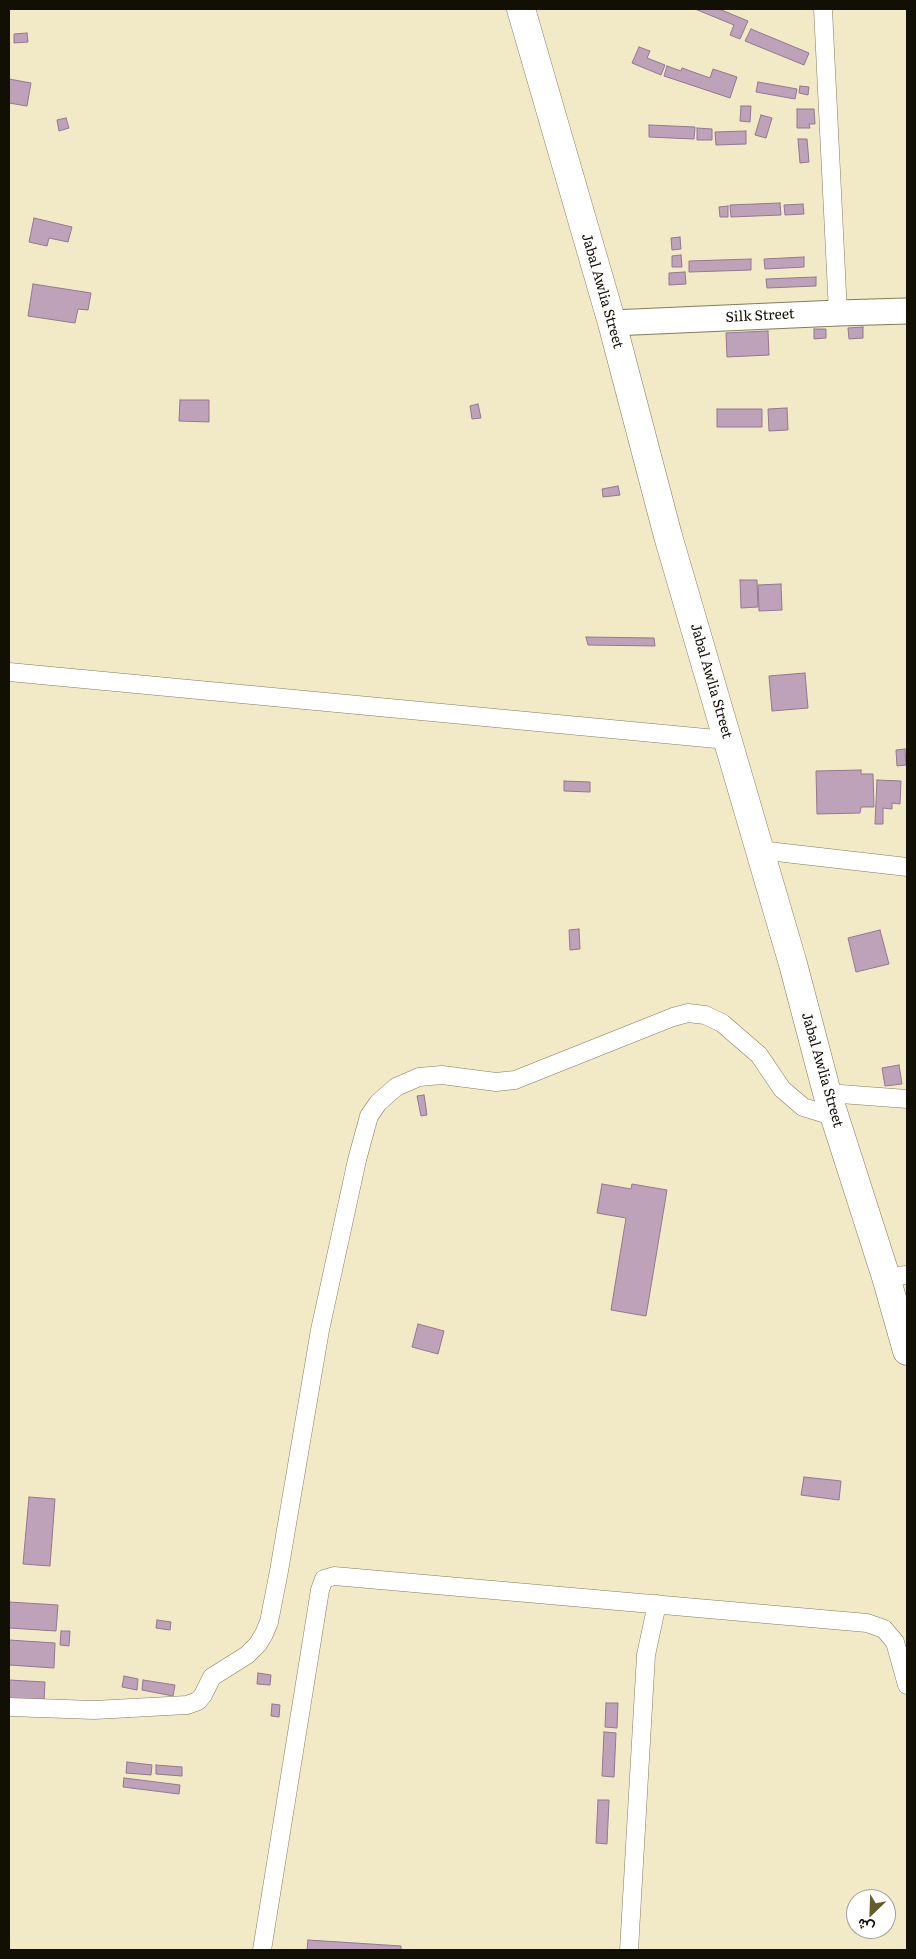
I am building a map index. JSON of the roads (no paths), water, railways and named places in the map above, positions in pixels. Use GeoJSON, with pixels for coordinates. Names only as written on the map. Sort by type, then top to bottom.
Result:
{"type":"FeatureCollection","features":[{"type":"Feature","properties":{"kind":"highway","name":"Jabal Awlia Street"},"geometry":{"type":"LineString","coordinates":[[521,9],[612,323],[668,536],[793,964],[831,1105],[896,1276],[907,1351]]}},
{"type":"Feature","properties":{"kind":"street"},"geometry":{"type":"LineString","coordinates":[[823,9],[838,312]]}},
{"type":"Feature","properties":{"kind":"street","name":"Silk Street"},"geometry":{"type":"LineString","coordinates":[[612,323],[838,312],[907,311]]}},
{"type":"Feature","properties":{"kind":"street"},"geometry":{"type":"LineString","coordinates":[[9,672],[728,740]]}},
{"type":"Feature","properties":{"kind":"street"},"geometry":{"type":"LineString","coordinates":[[759,850],[907,868]]}},
{"type":"Feature","properties":{"kind":"street"},"geometry":{"type":"LineString","coordinates":[[9,1707],[94,1710],[188,1705],[198,1701],[212,1677],[247,1655],[258,1644],[269,1622],[320,1330],[357,1160],[369,1116],[378,1103],[396,1087],[419,1077],[442,1075],[496,1082],[515,1080],[688,1013],[705,1015],[722,1023],[759,1055],[782,1089],[803,1107],[907,1099]]}},
{"type":"Feature","properties":{"kind":"street"},"geometry":{"type":"LineString","coordinates":[[262,1950],[320,1590],[324,1579],[334,1576],[867,1624],[884,1629],[895,1642],[907,1685]]}},
{"type":"Feature","properties":{"kind":"street"},"geometry":{"type":"LineString","coordinates":[[629,1950],[646,1655],[657,1604]]}}]}
